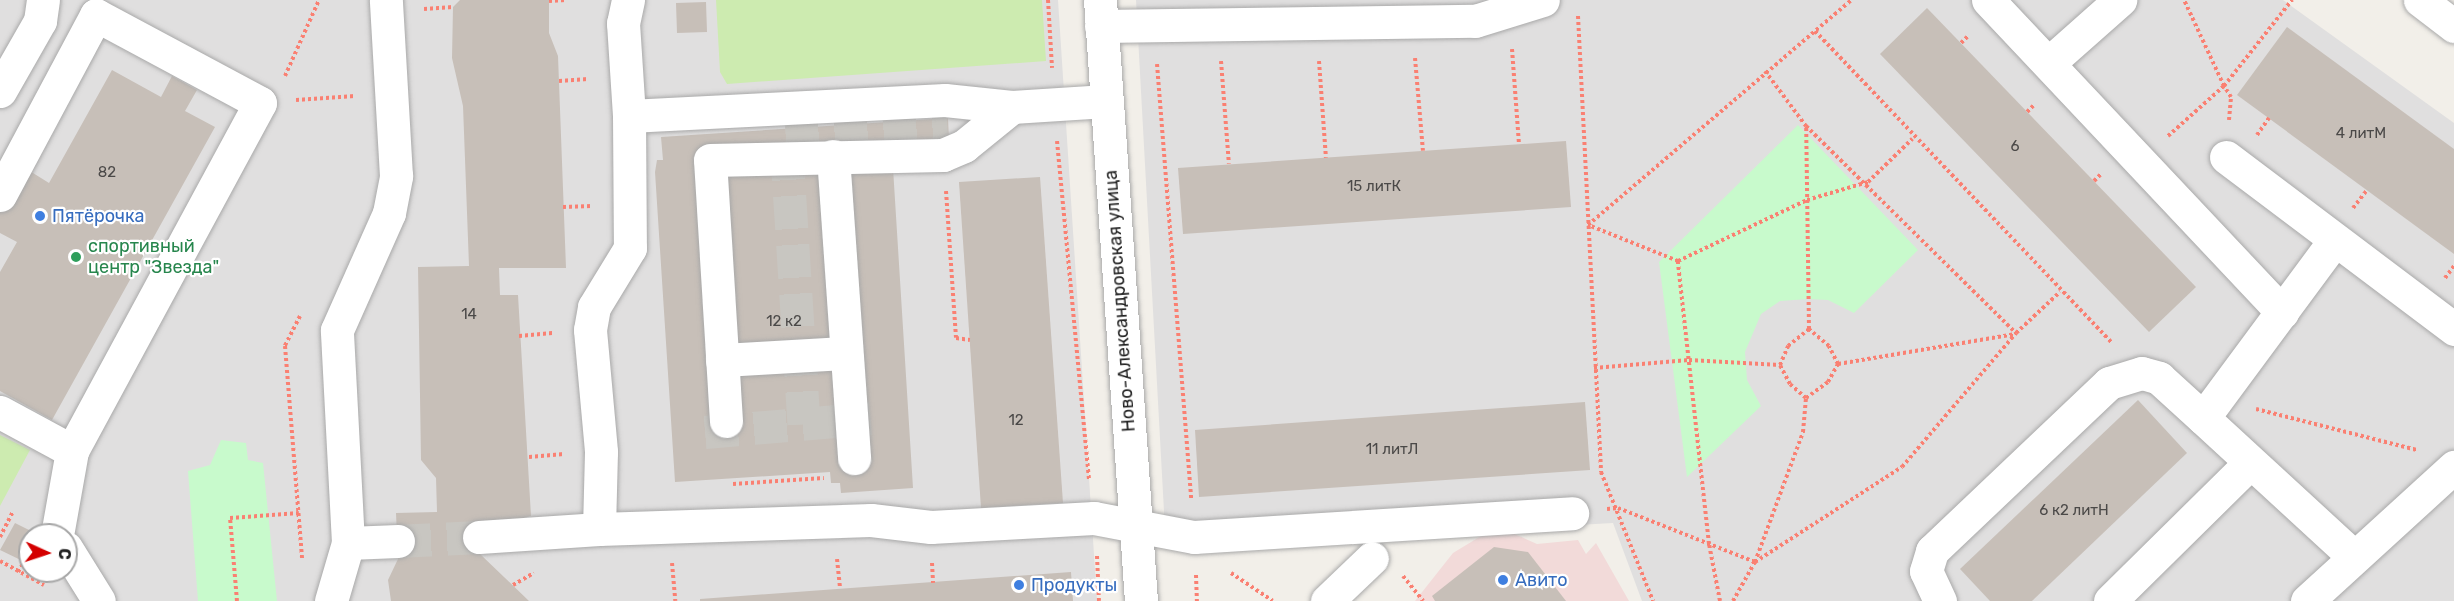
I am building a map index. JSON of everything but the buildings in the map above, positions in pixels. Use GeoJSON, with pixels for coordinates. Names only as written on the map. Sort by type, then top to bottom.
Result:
{"type":"FeatureCollection","features":[{"type":"Feature","properties":{"kind":"street"},"geometry":{"type":"LineString","coordinates":[[0,92],[40,21],[44,0]]}},
{"type":"Feature","properties":{"kind":"street"},"geometry":{"type":"LineString","coordinates":[[331,601],[348,543],[337,330],[389,213],[396,176],[386,0]]}},
{"type":"Feature","properties":{"kind":"street"},"geometry":{"type":"LineString","coordinates":[[599,529],[601,452],[590,330],[594,307],[630,248],[629,116],[623,23],[628,0]]}},
{"type":"Feature","properties":{"kind":"street"},"geometry":{"type":"LineString","coordinates":[[1100,13],[1155,25],[1475,21],[1543,0]]}},
{"type":"Feature","properties":{"kind":"street"},"geometry":{"type":"LineString","coordinates":[[1988,0],[2050,62],[2282,312]]}},
{"type":"Feature","properties":{"kind":"street"},"geometry":{"type":"LineString","coordinates":[[2050,62],[2120,0]]}},
{"type":"Feature","properties":{"kind":"street"},"geometry":{"type":"LineString","coordinates":[[2420,0],[2454,26]]}},
{"type":"Feature","properties":{"kind":"street","name":"Ново-Александровская улица"},"geometry":{"type":"LineString","coordinates":[[1100,13],[1141,601]]}},
{"type":"Feature","properties":{"kind":"street"},"geometry":{"type":"LineString","coordinates":[[0,195],[96,15],[267,102],[72,451],[59,523]]}},
{"type":"Feature","properties":{"kind":"street"},"geometry":{"type":"LineString","coordinates":[[629,116],[945,99],[1012,107],[1106,101]]}},
{"type":"Feature","properties":{"kind":"street"},"geometry":{"type":"LineString","coordinates":[[726,421],[710,160],[832,156],[957,138],[1012,107]]}},
{"type":"Feature","properties":{"kind":"street"},"geometry":{"type":"LineString","coordinates":[[832,156],[854,458]]}},
{"type":"Feature","properties":{"kind":"street"},"geometry":{"type":"LineString","coordinates":[[2226,157],[2334,241],[2454,329]]}},
{"type":"Feature","properties":{"kind":"street"},"geometry":{"type":"LineString","coordinates":[[2210,408],[2334,241]]}},
{"type":"Feature","properties":{"kind":"street"},"geometry":{"type":"LineString","coordinates":[[722,360],[845,353]]}},
{"type":"Feature","properties":{"kind":"street"},"geometry":{"type":"LineString","coordinates":[[1940,601],[1926,571],[1932,551],[2109,383],[2142,373],[2159,378],[2210,408],[2249,464],[2354,557]]}},
{"type":"Feature","properties":{"kind":"street"},"geometry":{"type":"LineString","coordinates":[[0,412],[72,451]]}},
{"type":"Feature","properties":{"kind":"street"},"geometry":{"type":"LineString","coordinates":[[2110,601],[2249,464]]}},
{"type":"Feature","properties":{"kind":"street"},"geometry":{"type":"LineString","coordinates":[[2307,601],[2453,467]]}},
{"type":"Feature","properties":{"kind":"street"},"geometry":{"type":"LineString","coordinates":[[479,537],[599,529],[871,520],[931,527],[1094,518],[1136,530],[1194,537],[1572,513]]}},
{"type":"Feature","properties":{"kind":"street"},"geometry":{"type":"LineString","coordinates":[[348,543],[398,541]]}},
{"type":"Feature","properties":{"kind":"street"},"geometry":{"type":"LineString","coordinates":[[1328,601],[1372,558]]}},
{"type":"Feature","properties":{"kind":"street"},"geometry":{"type":"LineString","coordinates":[[78,567],[99,601]]}},
{"type":"Feature","properties":{"kind":"path"},"geometry":{"type":"LineString","coordinates":[[267,102],[319,0]]}},
{"type":"Feature","properties":{"kind":"path"},"geometry":{"type":"LineString","coordinates":[[549,1],[566,0]]}},
{"type":"Feature","properties":{"kind":"path"},"geometry":{"type":"LineString","coordinates":[[1048,0],[1054,105],[1094,518],[1099,601]]}},
{"type":"Feature","properties":{"kind":"path"},"geometry":{"type":"LineString","coordinates":[[1588,225],[1765,71],[1851,0]]}},
{"type":"Feature","properties":{"kind":"path"},"geometry":{"type":"LineString","coordinates":[[2184,0],[2231,97],[2226,157]]}},
{"type":"Feature","properties":{"kind":"path"},"geometry":{"type":"LineString","coordinates":[[2140,161],[2224,86],[2292,0]]}},
{"type":"Feature","properties":{"kind":"path"},"geometry":{"type":"LineString","coordinates":[[1509,11],[1519,144]]}},
{"type":"Feature","properties":{"kind":"path"},"geometry":{"type":"LineString","coordinates":[[1578,11],[1594,368],[1601,472],[1618,508],[1653,601]]}},
{"type":"Feature","properties":{"kind":"path"},"geometry":{"type":"LineString","coordinates":[[1413,22],[1423,151]]}},
{"type":"Feature","properties":{"kind":"path"},"geometry":{"type":"LineString","coordinates":[[1316,23],[1326,158]]}},
{"type":"Feature","properties":{"kind":"path"},"geometry":{"type":"LineString","coordinates":[[1219,24],[1229,165]]}},
{"type":"Feature","properties":{"kind":"path"},"geometry":{"type":"LineString","coordinates":[[1155,25],[1197,601]]}},
{"type":"Feature","properties":{"kind":"path"},"geometry":{"type":"LineString","coordinates":[[1815,31],[1912,139],[2142,373]]}},
{"type":"Feature","properties":{"kind":"path"},"geometry":{"type":"LineString","coordinates":[[1765,71],[1806,126],[1868,182],[2016,333]]}},
{"type":"Feature","properties":{"kind":"path"},"geometry":{"type":"LineString","coordinates":[[267,102],[393,94]]}},
{"type":"Feature","properties":{"kind":"path"},"geometry":{"type":"LineString","coordinates":[[1806,126],[1809,329],[1829,346],[1838,364]]}},
{"type":"Feature","properties":{"kind":"path"},"geometry":{"type":"LineString","coordinates":[[957,138],[956,338],[970,340]]}},
{"type":"Feature","properties":{"kind":"path"},"geometry":{"type":"LineString","coordinates":[[1588,225],[1678,261],[1807,200],[1868,182],[1912,139]]}},
{"type":"Feature","properties":{"kind":"path"},"geometry":{"type":"LineString","coordinates":[[1678,261],[1709,544],[1720,601]]}},
{"type":"Feature","properties":{"kind":"path"},"geometry":{"type":"LineString","coordinates":[[1755,562],[1902,467],[2016,333],[2060,292]]}},
{"type":"Feature","properties":{"kind":"path"},"geometry":{"type":"LineString","coordinates":[[1806,398],[1790,384],[1780,365],[1788,345],[1809,329]]}},
{"type":"Feature","properties":{"kind":"path"},"geometry":{"type":"LineString","coordinates":[[1838,364],[2016,333]]}},
{"type":"Feature","properties":{"kind":"path"},"geometry":{"type":"LineString","coordinates":[[1594,368],[1689,360],[1780,365]]}},
{"type":"Feature","properties":{"kind":"path"},"geometry":{"type":"LineString","coordinates":[[1732,601],[1755,562],[1803,432],[1806,398],[1828,382],[1838,364]]}},
{"type":"Feature","properties":{"kind":"path"},"geometry":{"type":"LineString","coordinates":[[2210,408],[2434,454],[2453,467]]}},
{"type":"Feature","properties":{"kind":"path"},"geometry":{"type":"LineString","coordinates":[[1618,508],[1755,562]]}},
{"type":"Feature","properties":{"kind":"path"},"geometry":{"type":"LineString","coordinates":[[0,537],[13,511]]}},
{"type":"Feature","properties":{"kind":"path"},"geometry":{"type":"LineString","coordinates":[[237,601],[230,518],[299,513]]}},
{"type":"Feature","properties":{"kind":"path"},"geometry":{"type":"LineString","coordinates":[[0,561],[18,572]]}},
{"type":"Feature","properties":{"kind":"path"},"geometry":{"type":"LineString","coordinates":[[513,585],[531,574]]}},
{"type":"Feature","properties":{"kind":"path"},"geometry":{"type":"LineString","coordinates":[[1240,579],[1273,601]]}},
{"type":"Feature","properties":{"kind":"shaded area"},"geometry":{"type":"Polygon","coordinates":[[[0,0],[1058,0],[1097,601],[0,601],[0,0]]]}},
{"type":"Feature","properties":{"kind":"shaded area"},"geometry":{"type":"Polygon","coordinates":[[[1136,0],[2283,0],[2454,123],[2454,601],[1642,601],[1613,523],[1166,548],[1136,0]]]}},
{"type":"Feature","properties":{"kind":"shaded area"},"geometry":{"type":"Polygon","coordinates":[[[1510,532],[1537,544],[1578,540],[1586,554],[1596,543],[1629,601],[1415,601],[1453,553],[1481,536],[1510,532]]]}},
{"type":"Feature","properties":{"kind":"green space"},"geometry":{"type":"Polygon","coordinates":[[[716,0],[1042,0],[1046,61],[727,84],[720,72],[716,0]]]}},
{"type":"Feature","properties":{"kind":"green space"},"geometry":{"type":"Polygon","coordinates":[[[1798,125],[1918,250],[1854,313],[1828,300],[1808,299],[1780,301],[1761,314],[1745,352],[1747,380],[1761,406],[1687,477],[1659,262],[1798,125]]]}},
{"type":"Feature","properties":{"kind":"green space"},"geometry":{"type":"Polygon","coordinates":[[[0,435],[30,450],[0,506],[0,435]]]}},
{"type":"Feature","properties":{"kind":"green space"},"geometry":{"type":"Polygon","coordinates":[[[221,440],[246,443],[248,460],[263,463],[277,601],[198,601],[188,471],[210,465],[221,440]]]}},
{"type":"Feature","properties":{"kind":"tunnel"},"geometry":{"type":"LineString","coordinates":[[804,424],[786,140],[948,128]]}},
{"type":"Feature","properties":{"kind":"tunnel"},"geometry":{"type":"LineString","coordinates":[[705,432],[870,418]]}},
{"type":"Feature","properties":{"kind":"tunnel"},"geometry":{"type":"LineString","coordinates":[[398,541],[479,537]]}},
{"type":"Feature","properties":{"kind":"place","name":"Пятёрочка"},"geometry":{"type":"Point","coordinates":[40,216]}},
{"type":"Feature","properties":{"kind":"place","name":"спортивный центр \"Звезда\""},"geometry":{"type":"Point","coordinates":[76,257]}},
{"type":"Feature","properties":{"kind":"place","name":"Авито"},"geometry":{"type":"Point","coordinates":[1503,580]}},
{"type":"Feature","properties":{"kind":"place","name":"Продукты"},"geometry":{"type":"Point","coordinates":[1019,585]}}]}
